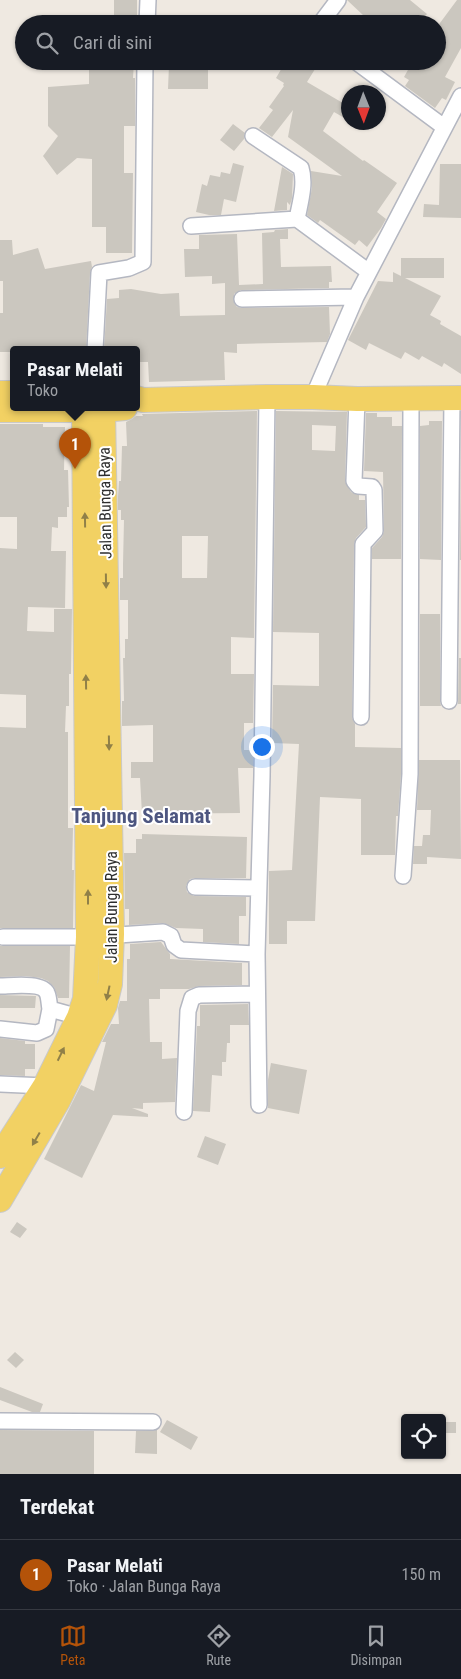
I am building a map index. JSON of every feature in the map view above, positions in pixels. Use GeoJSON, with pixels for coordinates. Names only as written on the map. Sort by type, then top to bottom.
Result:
{"type":"FeatureCollection","features":[{"type":"Feature","properties":{"kind":"main road"},"geometry":{"type":"LineString","coordinates":[[140,404],[266,397],[357,399],[456,398]]}},
{"type":"Feature","properties":{"kind":"main road","name":"Jalan Bunga Raya"},"geometry":{"type":"LineString","coordinates":[[0,1200],[58,1101],[105,1005],[110,984],[112,934],[114,411]]}},
{"type":"Feature","properties":{"kind":"main road","name":"Jalan Bunga Raya"},"geometry":{"type":"LineString","coordinates":[[0,1156],[45,1086],[79,1017],[84,999],[114,411]]}},
{"type":"Feature","properties":{"kind":"street"},"geometry":{"type":"LineString","coordinates":[[147,15],[148,0]]}},
{"type":"Feature","properties":{"kind":"street"},"geometry":{"type":"LineString","coordinates":[[327,15],[338,0]]}},
{"type":"Feature","properties":{"kind":"street"},"geometry":{"type":"LineString","coordinates":[[96,346],[99,273],[129,268],[143,262],[145,70]]}},
{"type":"Feature","properties":{"kind":"street"},"geometry":{"type":"LineString","coordinates":[[367,70],[444,126]]}},
{"type":"Feature","properties":{"kind":"street"},"geometry":{"type":"LineString","coordinates":[[312,397],[356,297],[461,96]]}},
{"type":"Feature","properties":{"kind":"street"},"geometry":{"type":"LineString","coordinates":[[253,136],[301,168],[303,175],[297,219]]}},
{"type":"Feature","properties":{"kind":"street"},"geometry":{"type":"LineString","coordinates":[[191,226],[297,219],[369,272]]}},
{"type":"Feature","properties":{"kind":"street"},"geometry":{"type":"LineString","coordinates":[[242,299],[356,297]]}},
{"type":"Feature","properties":{"kind":"street"},"geometry":{"type":"LineString","coordinates":[[260,1105],[256,954],[265,592],[266,397]]}},
{"type":"Feature","properties":{"kind":"street"},"geometry":{"type":"LineString","coordinates":[[403,876],[410,774],[410,398]]}},
{"type":"Feature","properties":{"kind":"street"},"geometry":{"type":"LineString","coordinates":[[449,702],[456,398]]}},
{"type":"Feature","properties":{"kind":"street"},"geometry":{"type":"LineString","coordinates":[[357,399],[354,481],[358,486],[372,487],[374,490],[375,531],[363,544],[360,717]]}},
{"type":"Feature","properties":{"kind":"street"},"geometry":{"type":"LineString","coordinates":[[195,887],[258,888]]}},
{"type":"Feature","properties":{"kind":"street"},"geometry":{"type":"LineString","coordinates":[[3,937],[88,936],[163,932],[171,936],[174,945],[181,950],[256,954]]}},
{"type":"Feature","properties":{"kind":"street"},"geometry":{"type":"LineString","coordinates":[[0,986],[38,986],[45,989],[48,994],[50,1009],[46,1029],[42,1032],[37,1034],[0,1029]]}},
{"type":"Feature","properties":{"kind":"street"},"geometry":{"type":"LineString","coordinates":[[184,1112],[188,1011],[192,998],[199,995],[256,994]]}},
{"type":"Feature","properties":{"kind":"street"},"geometry":{"type":"LineString","coordinates":[[50,1009],[79,1017]]}},
{"type":"Feature","properties":{"kind":"street"},"geometry":{"type":"LineString","coordinates":[[0,1084],[45,1086]]}},
{"type":"Feature","properties":{"kind":"street"},"geometry":{"type":"LineString","coordinates":[[0,1421],[152,1422]]}},
{"type":"Feature","properties":{"kind":"building"},"geometry":{"type":"Polygon","coordinates":[[[114,0],[137,0],[137,15],[114,15],[114,0]]]}},
{"type":"Feature","properties":{"kind":"building"},"geometry":{"type":"Polygon","coordinates":[[[347,0],[410,0],[427,14],[426,15],[363,15],[347,0]]]}},
{"type":"Feature","properties":{"kind":"building"},"geometry":{"type":"Polygon","coordinates":[[[457,0],[461,0],[461,48],[445,77],[455,82],[446,100],[442,98],[435,108],[405,86],[409,80],[404,77],[408,70],[446,70],[446,15],[457,0]]]}},
{"type":"Feature","properties":{"kind":"building"},"geometry":{"type":"Polygon","coordinates":[[[89,70],[133,70],[135,126],[124,126],[124,173],[133,173],[132,253],[106,253],[106,227],[92,227],[92,159],[77,158],[57,175],[43,156],[58,136],[48,126],[48,87],[89,84],[89,70]]]}},
{"type":"Feature","properties":{"kind":"building"},"geometry":{"type":"Polygon","coordinates":[[[169,70],[208,70],[208,89],[168,89],[169,70]]]}},
{"type":"Feature","properties":{"kind":"building"},"geometry":{"type":"Polygon","coordinates":[[[281,70],[314,70],[307,82],[341,102],[341,116],[334,112],[323,131],[363,161],[397,183],[377,212],[386,219],[367,247],[359,240],[355,245],[320,220],[318,223],[307,215],[312,188],[311,171],[342,176],[288,137],[293,110],[272,137],[259,128],[273,110],[269,107],[284,86],[284,83],[276,78],[281,70]]]}},
{"type":"Feature","properties":{"kind":"building"},"geometry":{"type":"Polygon","coordinates":[[[233,124],[245,133],[244,139],[234,151],[220,140],[233,124]]]}},
{"type":"Feature","properties":{"kind":"building"},"geometry":{"type":"Polygon","coordinates":[[[233,163],[244,166],[236,202],[224,199],[221,215],[196,212],[202,184],[207,186],[210,175],[220,177],[221,172],[230,174],[233,163]]]}},
{"type":"Feature","properties":{"kind":"building"},"geometry":{"type":"Polygon","coordinates":[[[440,164],[461,164],[461,218],[423,217],[424,204],[439,205],[440,164]]]}},
{"type":"Feature","properties":{"kind":"building"},"geometry":{"type":"Polygon","coordinates":[[[282,167],[293,174],[292,198],[290,205],[287,202],[287,210],[274,211],[282,167]]]}},
{"type":"Feature","properties":{"kind":"building"},"geometry":{"type":"Polygon","coordinates":[[[288,229],[288,239],[280,239],[281,267],[331,266],[332,282],[329,282],[329,288],[241,290],[234,294],[234,303],[237,307],[242,308],[329,307],[330,334],[327,342],[237,344],[237,353],[224,352],[225,380],[149,382],[148,362],[140,362],[140,346],[104,346],[107,299],[119,298],[119,290],[131,289],[161,294],[179,293],[180,316],[225,315],[225,283],[212,284],[212,276],[185,277],[184,249],[199,249],[199,235],[237,234],[239,285],[263,284],[262,233],[274,232],[275,230],[288,229]]]}},
{"type":"Feature","properties":{"kind":"building"},"geometry":{"type":"Polygon","coordinates":[[[0,240],[12,240],[13,255],[38,248],[45,269],[91,261],[86,346],[10,346],[10,352],[0,352],[0,313],[3,313],[3,281],[0,281],[0,240]]]}},
{"type":"Feature","properties":{"kind":"building"},"geometry":{"type":"Polygon","coordinates":[[[401,258],[444,258],[444,278],[405,278],[441,296],[430,315],[441,321],[440,324],[461,336],[461,374],[444,363],[442,367],[422,356],[419,360],[405,352],[401,359],[369,343],[366,350],[348,340],[378,281],[393,282],[393,272],[401,276],[401,258]]]}},
{"type":"Feature","properties":{"kind":"building"},"geometry":{"type":"Polygon","coordinates":[[[257,411],[254,638],[231,637],[231,674],[254,674],[253,723],[244,723],[244,750],[253,750],[253,768],[238,768],[240,813],[142,814],[140,778],[131,778],[131,762],[153,762],[153,725],[122,726],[122,701],[124,701],[123,658],[125,658],[125,639],[128,639],[128,600],[120,600],[120,578],[123,578],[124,520],[121,520],[121,510],[118,510],[119,481],[121,481],[122,446],[127,446],[126,422],[136,416],[143,416],[142,414],[257,411]],[[182,536],[182,578],[207,578],[208,536],[182,536]]]}},
{"type":"Feature","properties":{"kind":"building"},"geometry":{"type":"Polygon","coordinates":[[[276,411],[347,412],[345,481],[351,492],[359,495],[359,500],[365,500],[366,527],[356,538],[354,544],[352,717],[355,724],[355,747],[401,748],[395,855],[361,855],[361,799],[320,797],[315,921],[287,921],[287,944],[269,944],[269,871],[292,870],[299,744],[272,743],[273,685],[319,686],[319,633],[273,632],[276,411]],[[312,425],[312,450],[335,451],[336,426],[312,425]]]}},
{"type":"Feature","properties":{"kind":"building"},"geometry":{"type":"Polygon","coordinates":[[[366,413],[377,413],[377,417],[392,417],[392,426],[402,426],[401,559],[372,559],[372,548],[382,537],[384,531],[383,472],[364,471],[366,413]]]}},
{"type":"Feature","properties":{"kind":"building"},"geometry":{"type":"Polygon","coordinates":[[[429,421],[442,421],[441,560],[420,559],[420,426],[429,425],[429,421]]]}},
{"type":"Feature","properties":{"kind":"building"},"geometry":{"type":"Polygon","coordinates":[[[0,424],[43,424],[43,427],[65,427],[64,470],[68,470],[69,507],[67,507],[67,517],[58,517],[58,528],[52,527],[51,551],[66,551],[65,608],[28,607],[27,631],[54,632],[54,609],[72,609],[71,674],[69,674],[69,706],[66,706],[65,732],[68,732],[68,828],[73,828],[73,928],[0,928],[0,727],[26,728],[26,695],[0,694],[0,548],[17,549],[17,517],[0,517],[0,424]]]}},
{"type":"Feature","properties":{"kind":"building"},"geometry":{"type":"Polygon","coordinates":[[[461,437],[461,560],[460,560],[461,437]]]}},
{"type":"Feature","properties":{"kind":"building"},"geometry":{"type":"Polygon","coordinates":[[[420,614],[440,614],[441,706],[420,706],[420,614]]]}},
{"type":"Feature","properties":{"kind":"building"},"geometry":{"type":"Polygon","coordinates":[[[459,658],[461,658],[461,704],[458,704],[459,658]]]}},
{"type":"Feature","properties":{"kind":"building"},"geometry":{"type":"Polygon","coordinates":[[[419,760],[460,760],[461,859],[427,857],[427,864],[413,864],[414,846],[422,846],[423,835],[430,835],[431,810],[417,810],[419,760]]]}},
{"type":"Feature","properties":{"kind":"building"},"geometry":{"type":"Polygon","coordinates":[[[142,834],[247,837],[246,878],[195,878],[190,879],[186,886],[187,892],[194,896],[246,897],[246,916],[239,916],[239,944],[203,942],[203,929],[176,928],[163,923],[129,925],[129,909],[125,909],[124,853],[136,853],[136,839],[142,839],[142,834]]]}},
{"type":"Feature","properties":{"kind":"building"},"geometry":{"type":"Polygon","coordinates":[[[161,942],[170,954],[170,959],[242,963],[242,985],[160,989],[160,999],[149,999],[150,1042],[162,1042],[162,1059],[177,1058],[175,1102],[143,1103],[143,1109],[132,1108],[148,1114],[148,1117],[113,1115],[82,1178],[44,1159],[81,1085],[94,1091],[106,1042],[102,1042],[111,1024],[119,1024],[118,1008],[120,1001],[127,1001],[127,959],[130,959],[130,944],[161,942]]]}},
{"type":"Feature","properties":{"kind":"building"},"geometry":{"type":"Polygon","coordinates":[[[0,946],[70,946],[69,998],[58,998],[54,987],[48,981],[41,978],[26,976],[0,977],[0,946]]]}},
{"type":"Feature","properties":{"kind":"building"},"geometry":{"type":"Polygon","coordinates":[[[0,995],[36,996],[35,1008],[0,1008],[0,995]]]}},
{"type":"Feature","properties":{"kind":"building"},"geometry":{"type":"Polygon","coordinates":[[[248,1004],[249,1025],[230,1025],[230,1043],[227,1043],[226,1062],[222,1062],[222,1076],[212,1075],[210,1112],[193,1111],[197,1026],[200,1026],[200,1005],[248,1004]]]}},
{"type":"Feature","properties":{"kind":"building"},"geometry":{"type":"Polygon","coordinates":[[[0,1038],[25,1041],[25,1044],[35,1044],[35,1069],[25,1069],[25,1076],[0,1075],[0,1038]]]}},
{"type":"Feature","properties":{"kind":"building"},"geometry":{"type":"Polygon","coordinates":[[[271,1063],[307,1070],[299,1114],[268,1108],[268,1080],[271,1063]]]}},
{"type":"Feature","properties":{"kind":"building"},"geometry":{"type":"Polygon","coordinates":[[[205,1136],[226,1144],[218,1165],[197,1157],[205,1136]]]}},
{"type":"Feature","properties":{"kind":"building"},"geometry":{"type":"Polygon","coordinates":[[[17,1222],[27,1229],[20,1238],[10,1232],[17,1222]]]}},
{"type":"Feature","properties":{"kind":"building"},"geometry":{"type":"Polygon","coordinates":[[[15,1352],[24,1360],[16,1368],[7,1360],[15,1352]]]}},
{"type":"Feature","properties":{"kind":"building"},"geometry":{"type":"Polygon","coordinates":[[[0,1387],[43,1404],[40,1412],[32,1412],[0,1400],[0,1387]]]}},
{"type":"Feature","properties":{"kind":"building"},"geometry":{"type":"Polygon","coordinates":[[[167,1420],[198,1437],[191,1450],[160,1432],[167,1420]]]}},
{"type":"Feature","properties":{"kind":"building"},"geometry":{"type":"Polygon","coordinates":[[[446,1422],[456,1422],[456,1433],[446,1433],[446,1422]]]}},
{"type":"Feature","properties":{"kind":"building"},"geometry":{"type":"Polygon","coordinates":[[[0,1430],[94,1431],[94,1474],[0,1474],[0,1430]]]}},
{"type":"Feature","properties":{"kind":"building"},"geometry":{"type":"Polygon","coordinates":[[[157,1430],[157,1454],[135,1453],[136,1431],[157,1430]]]}},
{"type":"Feature","properties":{"kind":"place","name":"Pasar Melati"},"geometry":{"type":"Point","coordinates":[75,469]}},
{"type":"Feature","properties":{"kind":"district","name":"Tanjung Selamat"},"geometry":{"type":"Point","coordinates":[141,816]}}]}
